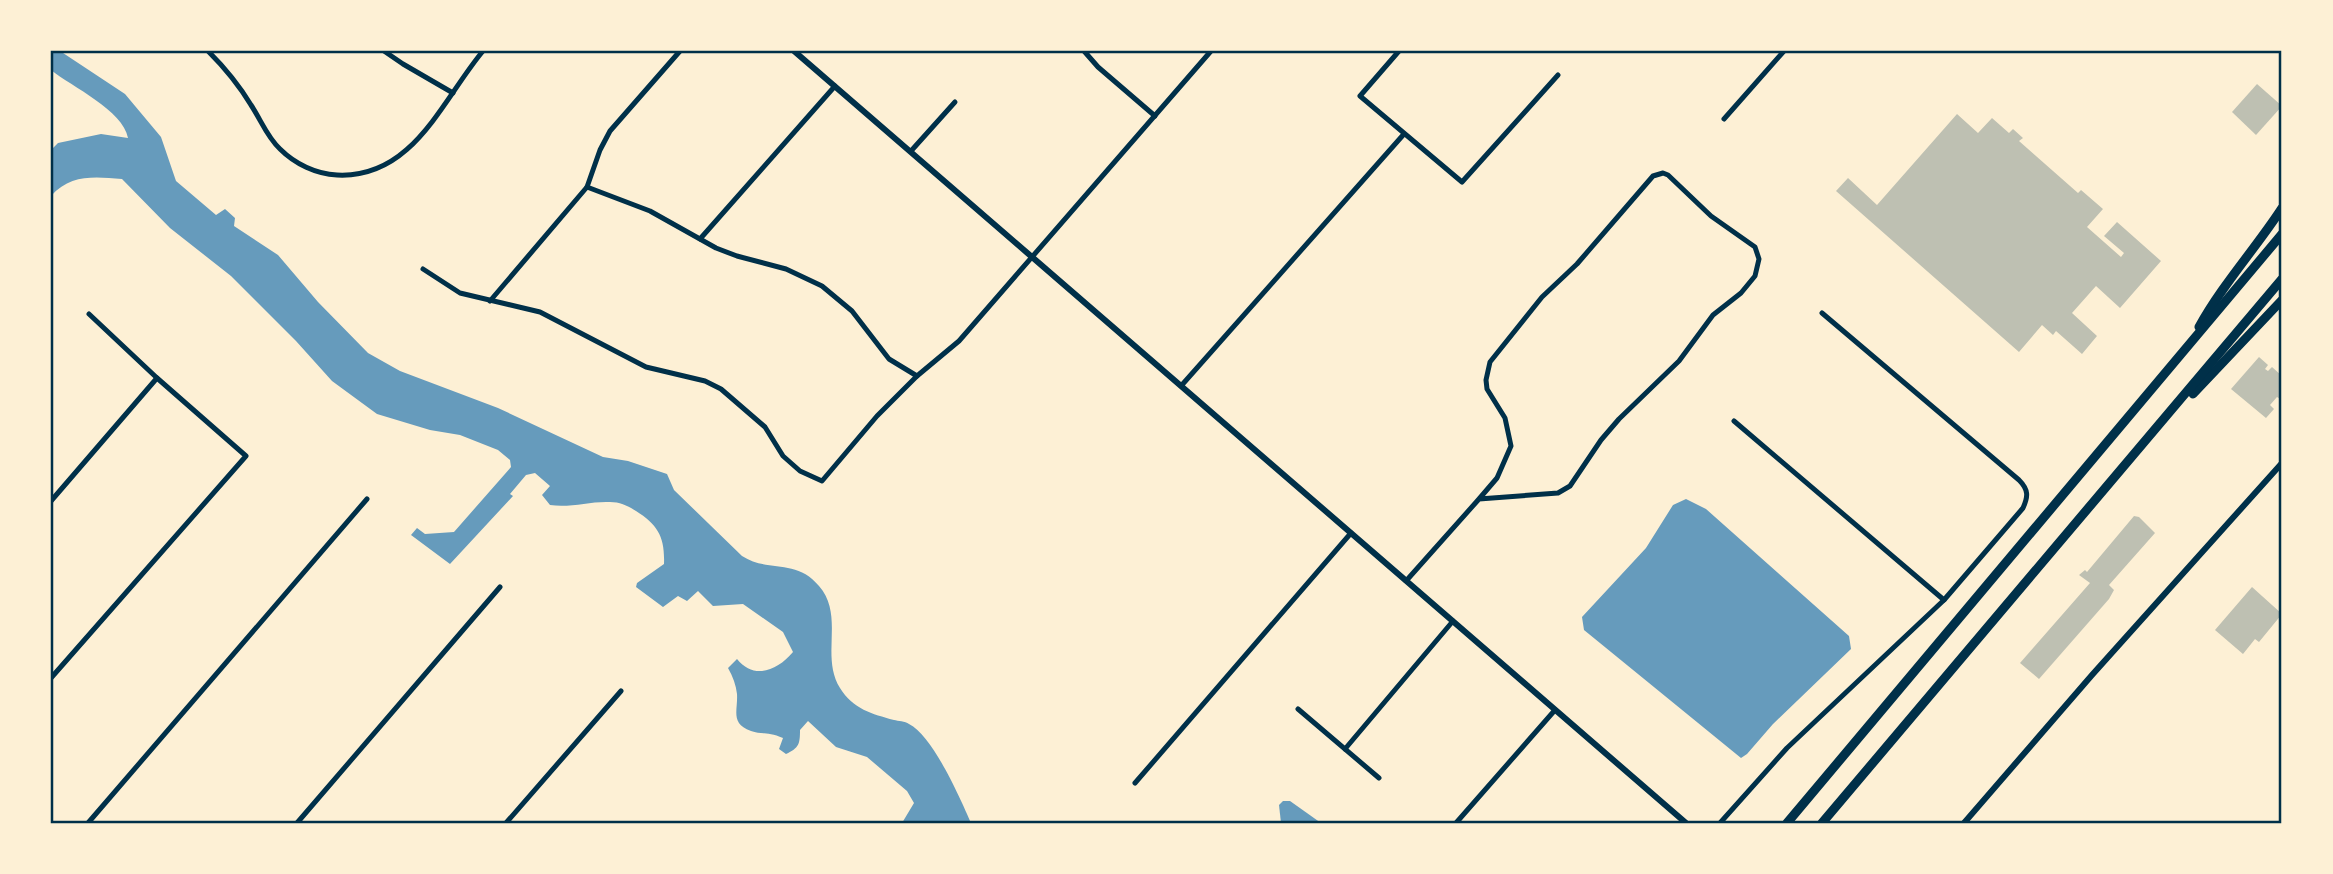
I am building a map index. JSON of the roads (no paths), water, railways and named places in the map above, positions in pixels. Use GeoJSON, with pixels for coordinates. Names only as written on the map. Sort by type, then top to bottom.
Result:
{"type":"FeatureCollection","features":[{"type":"Feature","properties":{"kind":"highway"},"geometry":{"type":"LineString","coordinates":[[2191,343],[2209,309],[2282,208]]}},
{"type":"Feature","properties":{"kind":"highway"},"geometry":{"type":"LineString","coordinates":[[1787,823],[2282,234]]}},
{"type":"Feature","properties":{"kind":"highway"},"geometry":{"type":"LineString","coordinates":[[1822,823],[2282,279]]}},
{"type":"Feature","properties":{"kind":"highway"},"geometry":{"type":"LineString","coordinates":[[2132,459],[2282,300]]}},
{"type":"Feature","properties":{"kind":"street"},"geometry":{"type":"LineString","coordinates":[[208,51],[236,83],[271,139],[292,160],[317,171],[348,176],[374,170],[397,158],[425,132],[483,51]]}},
{"type":"Feature","properties":{"kind":"street"},"geometry":{"type":"LineString","coordinates":[[384,51],[453,93]]}},
{"type":"Feature","properties":{"kind":"street"},"geometry":{"type":"LineString","coordinates":[[490,301],[587,187],[610,131],[680,51]]}},
{"type":"Feature","properties":{"kind":"street"},"geometry":{"type":"LineString","coordinates":[[794,51],[1686,823]]}},
{"type":"Feature","properties":{"kind":"street"},"geometry":{"type":"LineString","coordinates":[[1084,51],[1154,116]]}},
{"type":"Feature","properties":{"kind":"street"},"geometry":{"type":"LineString","coordinates":[[423,269],[460,293],[540,312],[646,366],[705,381],[721,389],[765,427],[783,456],[800,471],[822,481],[877,416],[917,376],[959,341],[1211,51]]}},
{"type":"Feature","properties":{"kind":"street"},"geometry":{"type":"LineString","coordinates":[[1399,51],[1360,96],[1462,183],[1558,75]]}},
{"type":"Feature","properties":{"kind":"street"},"geometry":{"type":"LineString","coordinates":[[1724,119],[1784,51]]}},
{"type":"Feature","properties":{"kind":"street"},"geometry":{"type":"LineString","coordinates":[[700,239],[835,86]]}},
{"type":"Feature","properties":{"kind":"street"},"geometry":{"type":"LineString","coordinates":[[911,151],[954,102]]}},
{"type":"Feature","properties":{"kind":"street"},"geometry":{"type":"LineString","coordinates":[[1181,386],[1404,134]]}},
{"type":"Feature","properties":{"kind":"street"},"geometry":{"type":"LineString","coordinates":[[1406,581],[1497,478],[1511,446],[1508,427],[1491,398],[1486,380],[1490,362],[1497,351],[1542,297],[1577,264],[1653,176],[1663,173],[1668,175],[1712,215],[1755,247],[1758,253],[1758,270],[1726,306],[1713,315],[1679,361],[1619,419],[1601,440],[1570,486],[1558,493],[1479,499]]}},
{"type":"Feature","properties":{"kind":"street"},"geometry":{"type":"LineString","coordinates":[[587,187],[650,211],[737,256],[786,269],[821,286],[852,311],[889,359],[917,376]]}},
{"type":"Feature","properties":{"kind":"street"},"geometry":{"type":"LineString","coordinates":[[1720,823],[1787,748],[1944,600],[2023,508],[2027,492],[2019,480],[1822,313]]}},
{"type":"Feature","properties":{"kind":"street"},"geometry":{"type":"LineString","coordinates":[[51,678],[246,456],[89,314]]}},
{"type":"Feature","properties":{"kind":"street"},"geometry":{"type":"LineString","coordinates":[[51,501],[157,378]]}},
{"type":"Feature","properties":{"kind":"street"},"geometry":{"type":"LineString","coordinates":[[1734,421],[1944,600]]}},
{"type":"Feature","properties":{"kind":"street"},"geometry":{"type":"LineString","coordinates":[[1964,823],[2282,463]]}},
{"type":"Feature","properties":{"kind":"street"},"geometry":{"type":"LineString","coordinates":[[88,823],[367,499]]}},
{"type":"Feature","properties":{"kind":"street"},"geometry":{"type":"LineString","coordinates":[[1135,783],[1351,533]]}},
{"type":"Feature","properties":{"kind":"street"},"geometry":{"type":"LineString","coordinates":[[297,823],[500,587]]}},
{"type":"Feature","properties":{"kind":"street"},"geometry":{"type":"LineString","coordinates":[[1345,749],[1453,621]]}},
{"type":"Feature","properties":{"kind":"street"},"geometry":{"type":"LineString","coordinates":[[506,823],[621,691]]}},
{"type":"Feature","properties":{"kind":"street"},"geometry":{"type":"LineString","coordinates":[[1298,709],[1379,778]]}},
{"type":"Feature","properties":{"kind":"street"},"geometry":{"type":"LineString","coordinates":[[1456,823],[1555,710]]}},
{"type":"Feature","properties":{"kind":"water"},"geometry":{"type":"Polygon","coordinates":[[[51,51],[60,51],[125,94],[161,137],[176,181],[216,215],[225,209],[235,218],[234,226],[278,255],[318,302],[368,353],[400,371],[498,408],[603,457],[628,461],[667,474],[674,490],[742,556],[762,564],[801,572],[810,577],[827,598],[832,623],[832,663],[840,688],[851,701],[864,710],[906,722],[918,731],[945,769],[971,823],[902,823],[914,803],[907,791],[867,757],[836,747],[808,721],[800,730],[798,745],[786,754],[779,749],[783,738],[744,728],[736,716],[736,687],[728,668],[737,659],[744,666],[758,671],[780,664],[793,652],[783,632],[743,604],[713,606],[698,591],[687,601],[678,596],[663,607],[636,587],[637,583],[664,564],[664,555],[655,527],[630,507],[610,502],[550,505],[542,495],[550,486],[535,473],[526,475],[510,494],[513,496],[450,564],[411,535],[417,528],[425,534],[454,532],[511,467],[510,460],[498,450],[460,435],[430,430],[377,414],[332,381],[231,276],[170,228],[122,179],[75,180],[51,196],[51,150],[58,143],[101,134],[128,138],[117,118],[107,109],[51,70],[51,51]]]}},
{"type":"Feature","properties":{"kind":"water"},"geometry":{"type":"Polygon","coordinates":[[[1686,499],[1706,509],[1849,636],[1851,649],[1741,758],[1584,630],[1582,617],[1646,548],[1673,505],[1686,499]]]}},
{"type":"Feature","properties":{"kind":"water"},"geometry":{"type":"Polygon","coordinates":[[[1283,801],[1290,801],[1321,823],[1281,823],[1279,805],[1283,801]]]}}]}
